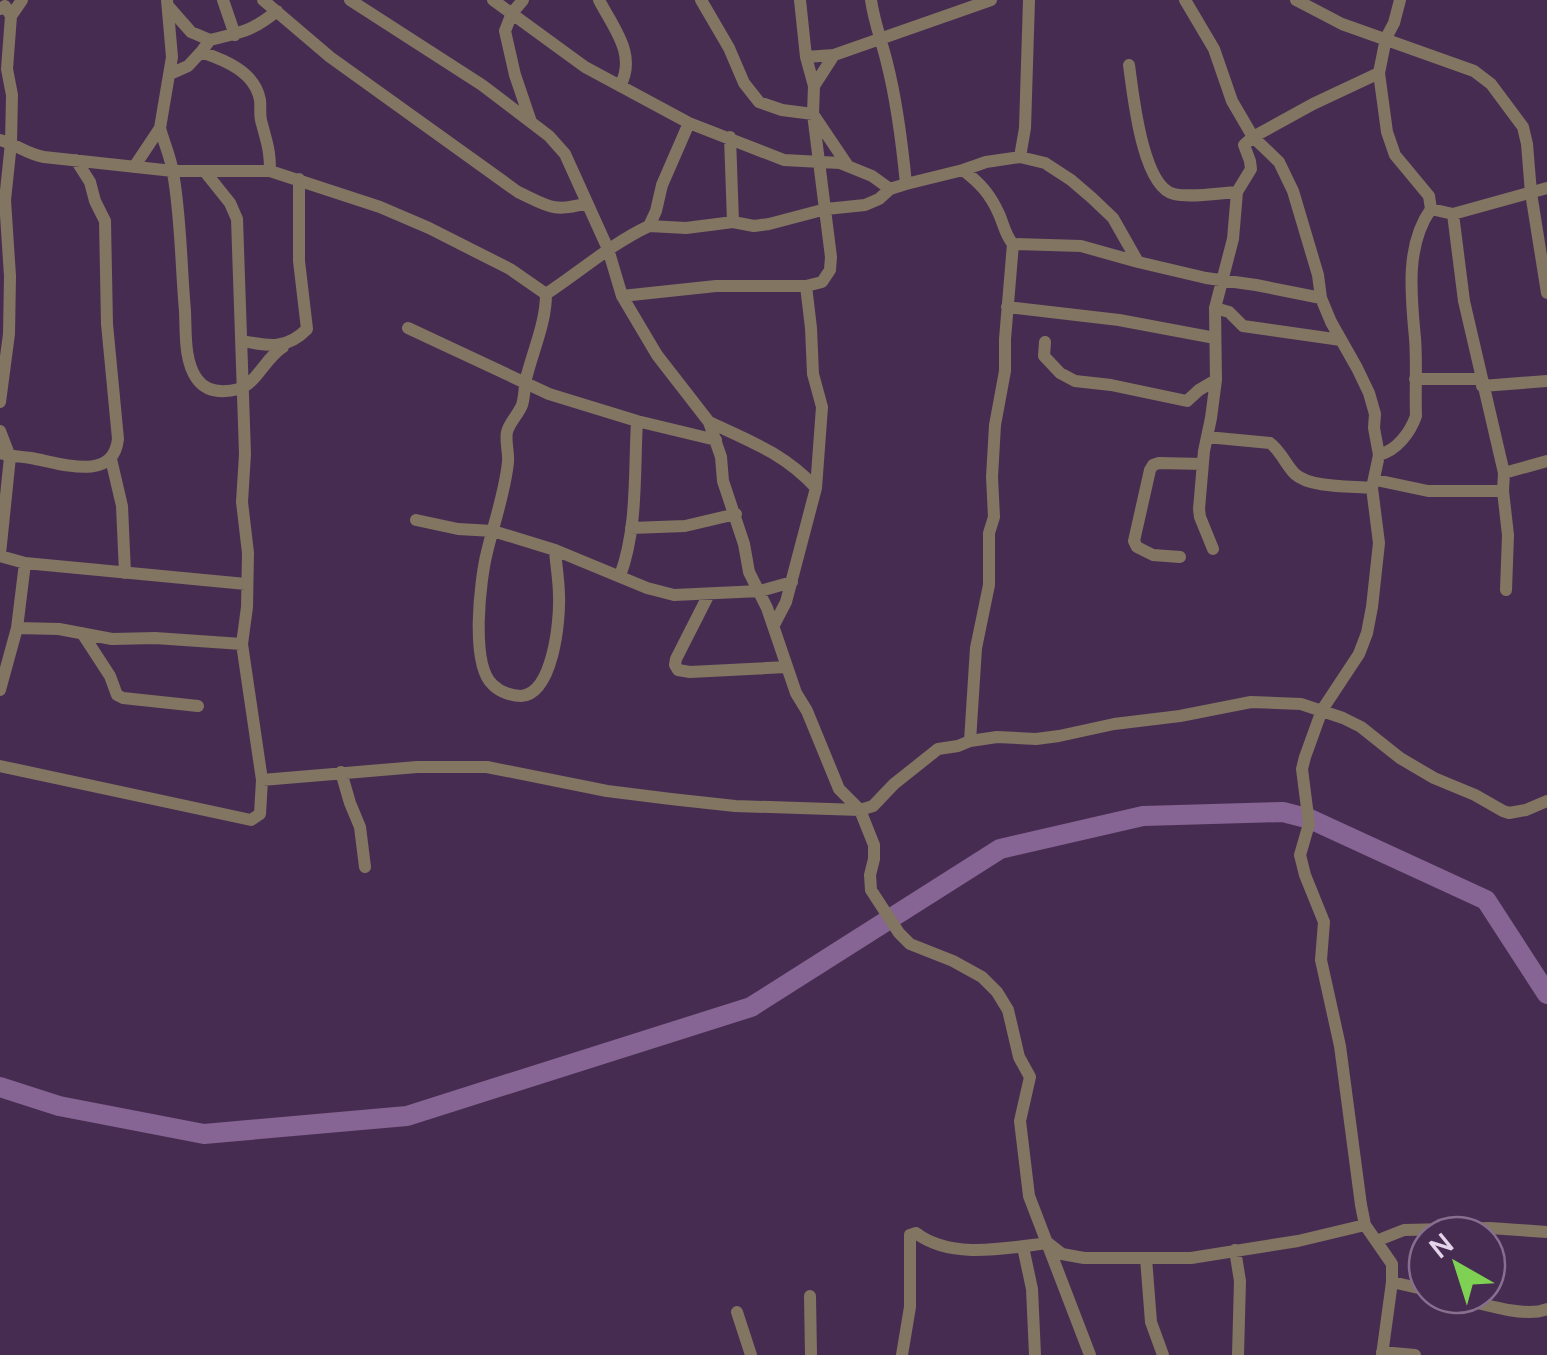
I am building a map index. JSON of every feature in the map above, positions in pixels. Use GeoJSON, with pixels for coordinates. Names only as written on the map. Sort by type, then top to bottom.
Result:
{"type":"FeatureCollection","features":[{"type":"Feature","properties":{"kind":"street"},"geometry":{"type":"LineString","coordinates":[[0,402],[10,276],[2,200],[10,173],[6,142],[12,95],[4,8],[22,0]]}},
{"type":"Feature","properties":{"kind":"street"},"geometry":{"type":"LineString","coordinates":[[223,0],[234,35]]}},
{"type":"Feature","properties":{"kind":"street"},"geometry":{"type":"LineString","coordinates":[[264,0],[330,57],[518,192],[552,208],[587,203]]}},
{"type":"Feature","properties":{"kind":"street"},"geometry":{"type":"LineString","coordinates":[[350,0],[495,96],[549,136],[566,154],[608,249],[622,296],[657,355],[710,422],[749,572],[839,789],[860,810],[874,845],[871,890],[898,933],[910,944],[982,977],[1008,1010],[1019,1057],[1030,1077],[1020,1120],[1029,1196],[1090,1355]]}},
{"type":"Feature","properties":{"kind":"street"},"geometry":{"type":"LineString","coordinates":[[494,0],[584,67],[689,122],[784,160],[818,160],[848,166],[890,189]]}},
{"type":"Feature","properties":{"kind":"street"},"geometry":{"type":"LineString","coordinates":[[523,0],[505,31],[532,124]]}},
{"type":"Feature","properties":{"kind":"street"},"geometry":{"type":"LineString","coordinates":[[599,0],[624,47],[628,64],[620,86]]}},
{"type":"Feature","properties":{"kind":"street"},"geometry":{"type":"LineString","coordinates":[[701,0],[744,83],[759,102],[812,114],[848,166]]}},
{"type":"Feature","properties":{"kind":"street"},"geometry":{"type":"LineString","coordinates":[[622,296],[716,286],[806,286],[822,282],[830,270],[832,257],[812,114],[814,86],[806,57],[800,0]]}},
{"type":"Feature","properties":{"kind":"street"},"geometry":{"type":"LineString","coordinates":[[871,0],[888,64],[906,184]]}},
{"type":"Feature","properties":{"kind":"street"},"geometry":{"type":"LineString","coordinates":[[806,57],[834,55],[990,0]]}},
{"type":"Feature","properties":{"kind":"street"},"geometry":{"type":"LineString","coordinates":[[1020,157],[1025,128],[1028,0]]}},
{"type":"Feature","properties":{"kind":"street"},"geometry":{"type":"LineString","coordinates":[[1296,0],[1342,24],[1474,71],[1491,84],[1523,128],[1547,292]]}},
{"type":"Feature","properties":{"kind":"street"},"geometry":{"type":"LineString","coordinates":[[1400,0],[1379,73],[1395,155],[1428,196],[1431,209]]}},
{"type":"Feature","properties":{"kind":"street"},"geometry":{"type":"LineString","coordinates":[[1192,2],[1232,101],[1253,137],[1279,162],[1293,191],[1318,274],[1320,298],[1369,393],[1374,414],[1379,455],[1374,484],[1379,544],[1367,634],[1322,710],[1302,770],[1309,819],[1300,856],[1324,922],[1322,960],[1340,1046],[1365,1225],[1392,1264],[1382,1354],[1415,1355]]}},
{"type":"Feature","properties":{"kind":"street"},"geometry":{"type":"LineString","coordinates":[[168,3],[191,32],[210,40],[259,26],[277,11]]}},
{"type":"Feature","properties":{"kind":"street"},"geometry":{"type":"LineString","coordinates":[[134,168],[160,128],[172,58],[168,3]]}},
{"type":"Feature","properties":{"kind":"street"},"geometry":{"type":"LineString","coordinates":[[170,74],[188,66],[210,40]]}},
{"type":"Feature","properties":{"kind":"street"},"geometry":{"type":"LineString","coordinates":[[201,52],[231,63],[257,90],[261,122],[270,148],[270,171]]}},
{"type":"Feature","properties":{"kind":"street"},"geometry":{"type":"LineString","coordinates":[[814,86],[834,55]]}},
{"type":"Feature","properties":{"kind":"street"},"geometry":{"type":"LineString","coordinates":[[1128,65],[1146,156],[1163,189],[1174,194],[1237,192]]}},
{"type":"Feature","properties":{"kind":"street"},"geometry":{"type":"LineString","coordinates":[[1214,548],[1199,510],[1202,464],[1216,380],[1215,308],[1229,260],[1237,192],[1251,169],[1244,145],[1314,104],[1379,73]]}},
{"type":"Feature","properties":{"kind":"street"},"geometry":{"type":"LineString","coordinates":[[495,96],[516,75]]}},
{"type":"Feature","properties":{"kind":"street"},"geometry":{"type":"LineString","coordinates":[[648,226],[689,122]]}},
{"type":"Feature","properties":{"kind":"street"},"geometry":{"type":"LineString","coordinates":[[160,128],[173,171],[190,366],[198,380],[214,391],[242,388],[274,352],[307,329],[299,261],[299,179]]}},
{"type":"Feature","properties":{"kind":"street"},"geometry":{"type":"LineString","coordinates":[[730,137],[733,222]]}},
{"type":"Feature","properties":{"kind":"street"},"geometry":{"type":"LineString","coordinates":[[6,142],[35,155],[134,168],[270,171],[299,179],[429,228],[510,270],[546,294]]}},
{"type":"Feature","properties":{"kind":"street"},"geometry":{"type":"LineString","coordinates":[[546,294],[622,239],[648,226],[770,224],[826,209],[865,205],[906,184],[1020,157],[1045,163],[1092,198],[1112,218],[1138,262]]}},
{"type":"Feature","properties":{"kind":"street"},"geometry":{"type":"LineString","coordinates":[[5,455],[87,468],[111,459],[117,451],[107,324],[106,221],[76,160]]}},
{"type":"Feature","properties":{"kind":"street"},"geometry":{"type":"LineString","coordinates":[[984,186],[986,162]]}},
{"type":"Feature","properties":{"kind":"street"},"geometry":{"type":"LineString","coordinates":[[963,170],[984,186],[1013,244],[1005,371],[995,425],[989,585],[976,648],[970,741]]}},
{"type":"Feature","properties":{"kind":"street"},"geometry":{"type":"LineString","coordinates":[[0,766],[251,820],[260,814],[262,780],[242,644],[248,553],[242,502],[245,454],[237,219],[206,172]]}},
{"type":"Feature","properties":{"kind":"street"},"geometry":{"type":"LineString","coordinates":[[1431,209],[1453,214],[1547,188]]}},
{"type":"Feature","properties":{"kind":"street"},"geometry":{"type":"LineString","coordinates":[[1379,455],[1391,451],[1413,426],[1416,416],[1411,306],[1416,236],[1431,209]]}},
{"type":"Feature","properties":{"kind":"street"},"geometry":{"type":"LineString","coordinates":[[1453,214],[1464,301],[1504,473],[1506,590]]}},
{"type":"Feature","properties":{"kind":"street"},"geometry":{"type":"LineString","coordinates":[[1013,244],[1080,246],[1221,280],[1320,298]]}},
{"type":"Feature","properties":{"kind":"street"},"geometry":{"type":"LineString","coordinates":[[774,625],[792,582],[816,488],[822,407],[812,374],[806,286]]}},
{"type":"Feature","properties":{"kind":"street"},"geometry":{"type":"LineString","coordinates":[[546,294],[542,328],[520,410],[506,435],[508,463],[482,582],[479,658],[487,679],[504,692],[530,694],[538,689],[549,667],[559,613],[554,550]]}},
{"type":"Feature","properties":{"kind":"street"},"geometry":{"type":"LineString","coordinates":[[1007,307],[1118,320],[1215,338]]}},
{"type":"Feature","properties":{"kind":"street"},"geometry":{"type":"LineString","coordinates":[[1215,308],[1229,312],[1244,326],[1340,340]]}},
{"type":"Feature","properties":{"kind":"street"},"geometry":{"type":"LineString","coordinates":[[408,328],[548,394],[716,440]]}},
{"type":"Feature","properties":{"kind":"street"},"geometry":{"type":"LineString","coordinates":[[242,341],[282,346]]}},
{"type":"Feature","properties":{"kind":"street"},"geometry":{"type":"LineString","coordinates":[[1045,342],[1044,356],[1070,379],[1188,401],[1212,418]]}},
{"type":"Feature","properties":{"kind":"street"},"geometry":{"type":"LineString","coordinates":[[1414,378],[1547,382]]}},
{"type":"Feature","properties":{"kind":"street"},"geometry":{"type":"LineString","coordinates":[[1188,401],[1216,380]]}},
{"type":"Feature","properties":{"kind":"street"},"geometry":{"type":"LineString","coordinates":[[620,576],[631,528],[637,421]]}},
{"type":"Feature","properties":{"kind":"street"},"geometry":{"type":"LineString","coordinates":[[710,422],[782,457],[816,488]]}},
{"type":"Feature","properties":{"kind":"street"},"geometry":{"type":"LineString","coordinates":[[0,431],[5,455],[0,555],[25,563],[246,584]]}},
{"type":"Feature","properties":{"kind":"street"},"geometry":{"type":"LineString","coordinates":[[1207,437],[1270,443],[1307,482],[1428,491],[1503,491]]}},
{"type":"Feature","properties":{"kind":"street"},"geometry":{"type":"LineString","coordinates":[[111,459],[122,506],[125,573]]}},
{"type":"Feature","properties":{"kind":"street"},"geometry":{"type":"LineString","coordinates":[[1504,473],[1547,460]]}},
{"type":"Feature","properties":{"kind":"street"},"geometry":{"type":"LineString","coordinates":[[1180,557],[1153,555],[1136,547],[1134,541],[1150,470],[1159,463],[1202,464]]}},
{"type":"Feature","properties":{"kind":"street"},"geometry":{"type":"LineString","coordinates":[[631,528],[685,526],[736,514]]}},
{"type":"Feature","properties":{"kind":"street"},"geometry":{"type":"LineString","coordinates":[[416,520],[493,532],[554,550],[674,595],[760,591],[792,582]]}},
{"type":"Feature","properties":{"kind":"street"},"geometry":{"type":"LineString","coordinates":[[0,690],[16,628],[25,563]]}},
{"type":"Feature","properties":{"kind":"street"},"geometry":{"type":"LineString","coordinates":[[709,594],[676,660],[678,670],[786,667]]}},
{"type":"Feature","properties":{"kind":"street"},"geometry":{"type":"LineString","coordinates":[[16,628],[59,629],[112,640],[155,638],[242,644]]}},
{"type":"Feature","properties":{"kind":"street"},"geometry":{"type":"LineString","coordinates":[[82,633],[122,698],[198,706]]}},
{"type":"Feature","properties":{"kind":"street"},"geometry":{"type":"LineString","coordinates":[[262,780],[417,766],[487,767],[671,799],[735,806],[860,810],[873,806],[938,748],[997,737],[1059,736],[1251,702],[1294,703],[1322,710],[1361,727],[1400,758],[1496,808],[1516,812],[1547,801]]}},
{"type":"Feature","properties":{"kind":"street"},"geometry":{"type":"LineString","coordinates":[[340,772],[360,827],[365,867]]}},
{"type":"Feature","properties":{"kind":"street"},"geometry":{"type":"LineString","coordinates":[[902,1355],[910,1307],[910,1235],[916,1233],[948,1248],[992,1249],[1048,1243],[1062,1254],[1084,1258],[1190,1258],[1298,1241],[1365,1225]]}},
{"type":"Feature","properties":{"kind":"street"},"geometry":{"type":"LineString","coordinates":[[1376,1241],[1404,1230],[1490,1228],[1547,1232]]}},
{"type":"Feature","properties":{"kind":"street"},"geometry":{"type":"LineString","coordinates":[[1024,1247],[1032,1290],[1035,1355]]}},
{"type":"Feature","properties":{"kind":"street"},"geometry":{"type":"LineString","coordinates":[[1235,1250],[1240,1280],[1238,1355]]}},
{"type":"Feature","properties":{"kind":"street"},"geometry":{"type":"LineString","coordinates":[[1146,1258],[1151,1322],[1163,1355]]}},
{"type":"Feature","properties":{"kind":"street"},"geometry":{"type":"LineString","coordinates":[[1392,1282],[1407,1285]]}},
{"type":"Feature","properties":{"kind":"street"},"geometry":{"type":"LineString","coordinates":[[810,1296],[811,1355]]}},
{"type":"Feature","properties":{"kind":"street"},"geometry":{"type":"LineString","coordinates":[[1507,1309],[1536,1314],[1547,1309]]}},
{"type":"Feature","properties":{"kind":"street"},"geometry":{"type":"LineString","coordinates":[[736,1312],[751,1355]]}},
{"type":"Feature","properties":{"kind":"waterway"},"geometry":{"type":"LineString","coordinates":[[0,1087],[59,1106],[204,1134],[407,1116],[751,1007],[1000,849],[1143,816],[1283,812],[1310,819],[1486,900],[1547,994]]}}]}
